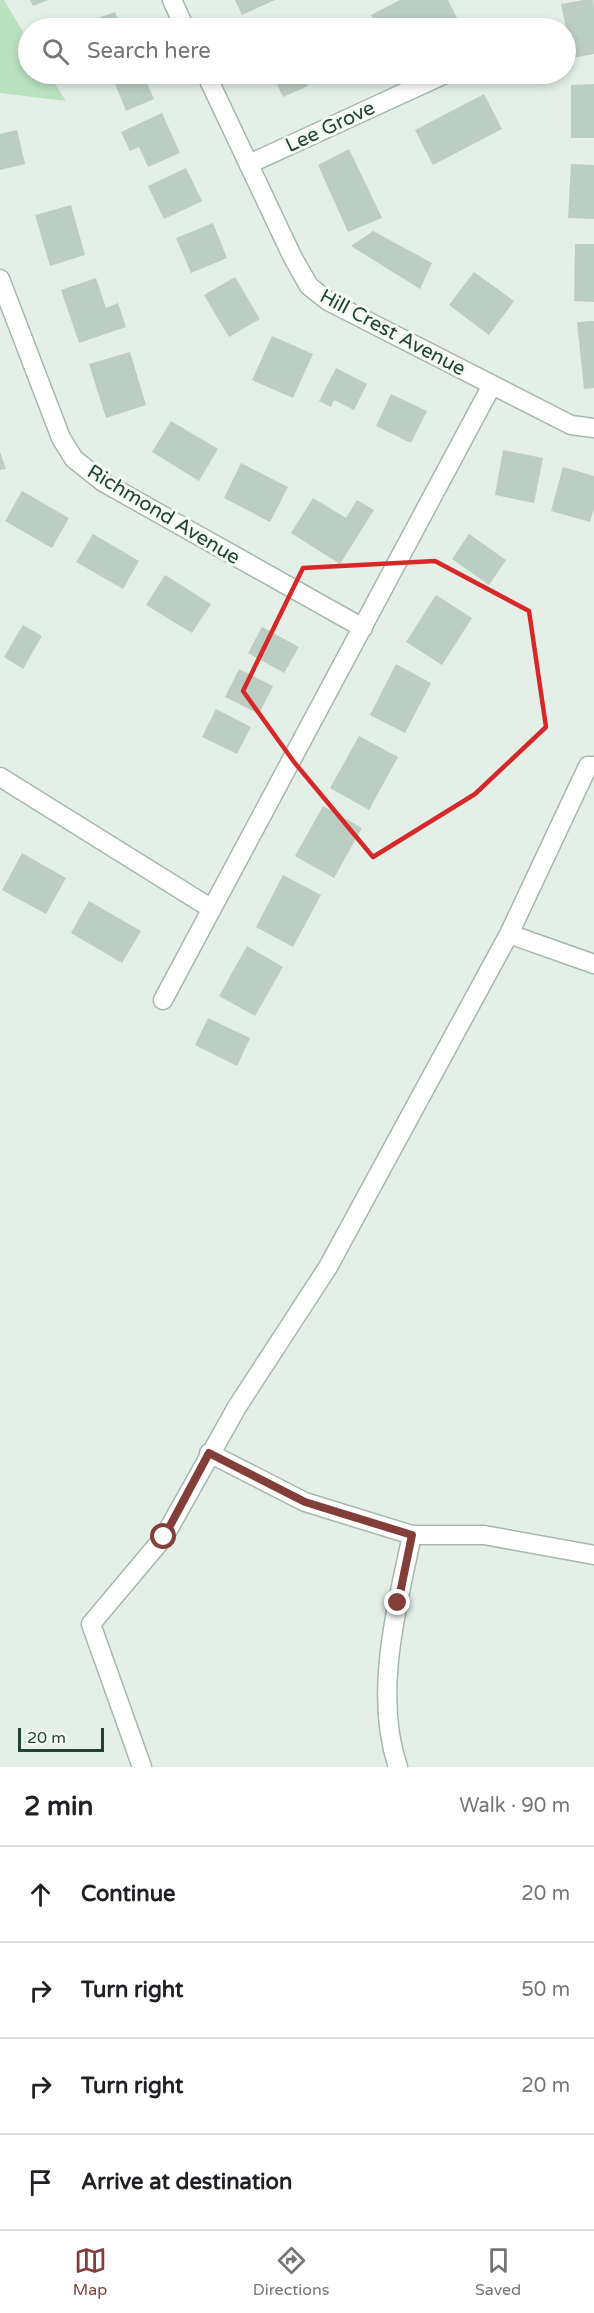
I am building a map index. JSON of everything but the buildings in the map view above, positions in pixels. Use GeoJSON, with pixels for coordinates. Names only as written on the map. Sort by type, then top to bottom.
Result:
{"type":"FeatureCollection","features":[{"type":"Feature","properties":{"kind":"street"},"geometry":{"type":"LineString","coordinates":[[172,0],[180,18]]}},
{"type":"Feature","properties":{"kind":"street","name":"Hill Crest Avenue"},"geometry":{"type":"LineString","coordinates":[[211,84],[293,258],[309,286],[328,301],[570,425],[594,428]]}},
{"type":"Feature","properties":{"kind":"street","name":"Lee Grove"},"geometry":{"type":"LineString","coordinates":[[249,164],[423,84]]}},
{"type":"Feature","properties":{"kind":"street","name":"Richmond Avenue"},"geometry":{"type":"LineString","coordinates":[[0,279],[61,438],[74,459],[103,482],[363,628]]}},
{"type":"Feature","properties":{"kind":"street"},"geometry":{"type":"LineString","coordinates":[[163,1000],[492,385]]}},
{"type":"Feature","properties":{"kind":"street"},"geometry":{"type":"LineString","coordinates":[[142,1767],[91,1624],[164,1537],[209,1453],[328,1267],[509,934],[588,766],[594,766]]}},
{"type":"Feature","properties":{"kind":"street"},"geometry":{"type":"LineString","coordinates":[[0,777],[212,909]]}},
{"type":"Feature","properties":{"kind":"street"},"geometry":{"type":"LineString","coordinates":[[509,934],[594,964]]}},
{"type":"Feature","properties":{"kind":"street"},"geometry":{"type":"LineString","coordinates":[[209,1453],[305,1502],[412,1535],[484,1535],[594,1556]]}},
{"type":"Feature","properties":{"kind":"street"},"geometry":{"type":"LineString","coordinates":[[398,1767],[394,1754],[388,1702],[388,1656],[412,1535]]}},
{"type":"Feature","properties":{"kind":"highlighted area"},"geometry":{"type":"Polygon","coordinates":[[[435,561],[529,611],[546,727],[475,794],[373,857],[294,762],[243,691],[303,568],[435,561]]]}},
{"type":"Feature","properties":{"kind":"green space"},"geometry":{"type":"Polygon","coordinates":[[[0,0],[4,0],[18,23],[18,84],[55,84],[66,101],[0,93],[0,0]]]}},
{"type":"Feature","properties":{"kind":"route"},"geometry":{"type":"LineString","coordinates":[[164,1537],[209,1453],[305,1502],[412,1535],[398,1603]]}}]}
